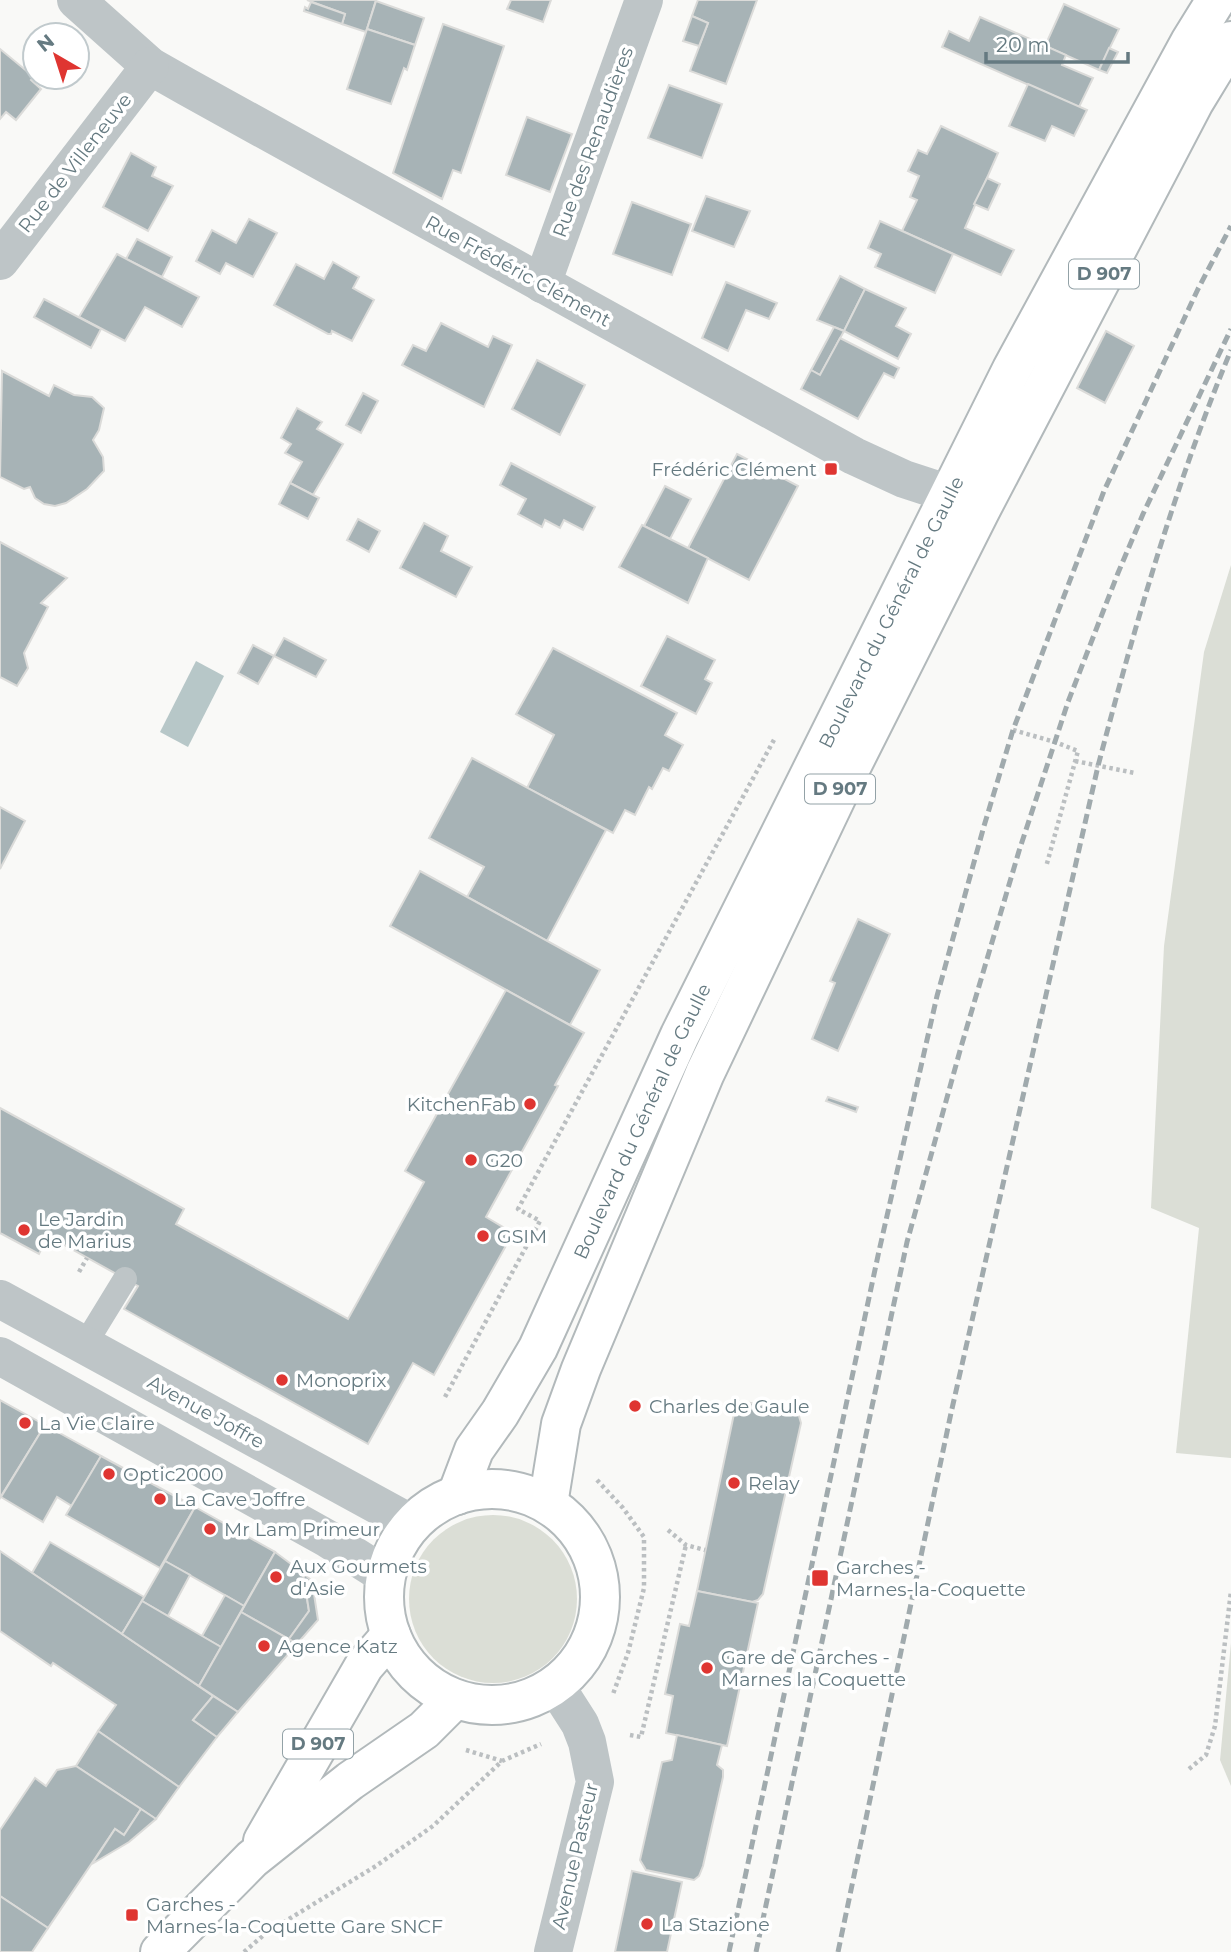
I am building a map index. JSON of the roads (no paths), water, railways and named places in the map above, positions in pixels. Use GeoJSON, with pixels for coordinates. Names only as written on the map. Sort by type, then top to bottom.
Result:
{"type":"FeatureCollection","features":[{"type":"Feature","properties":{"kind":"main road","name":"Boulevard du Général de Gaulle"},"geometry":{"type":"LineString","coordinates":[[548,1504],[561,1424],[587,1356],[705,1073],[846,777],[965,502],[1012,369],[1190,42],[1216,0]]}},
{"type":"Feature","properties":{"kind":"main road","name":"Boulevard du Général de Gaulle"},"geometry":{"type":"LineString","coordinates":[[457,1495],[474,1450],[500,1413],[538,1348],[680,1035],[965,502],[1231,41]]}},
{"type":"Feature","properties":{"kind":"main road"},"geometry":{"type":"LineString","coordinates":[[480,1489],[527,1494],[548,1504],[568,1519],[585,1539],[595,1562],[601,1597],[595,1630],[579,1661],[555,1685],[524,1700],[489,1705],[455,1699],[428,1684],[405,1662],[391,1635],[384,1606],[386,1576],[401,1539],[412,1524],[433,1507],[457,1495],[480,1489]]}},
{"type":"Feature","properties":{"kind":"main road","name":"D 907"},"geometry":{"type":"LineString","coordinates":[[252,1859],[363,1666],[391,1635]]}},
{"type":"Feature","properties":{"kind":"main road","name":"D 907"},"geometry":{"type":"LineString","coordinates":[[160,1952],[252,1859],[350,1781],[424,1730],[455,1699]]}},
{"type":"Feature","properties":{"kind":"street","name":"Rue Frédéric Clément"},"geometry":{"type":"LineString","coordinates":[[76,0],[150,65],[854,456],[904,479],[965,502]]}},
{"type":"Feature","properties":{"kind":"street","name":"Rue des Renaudières"},"geometry":{"type":"LineString","coordinates":[[542,284],[644,0]]}},
{"type":"Feature","properties":{"kind":"street","name":"Rue de Villeneuve"},"geometry":{"type":"LineString","coordinates":[[0,261],[150,65]]}},
{"type":"Feature","properties":{"kind":"street","name":"Avenue Joffre"},"geometry":{"type":"LineString","coordinates":[[0,1299],[412,1524]]}},
{"type":"Feature","properties":{"kind":"street"},"geometry":{"type":"LineString","coordinates":[[0,1356],[328,1539],[386,1576]]}},
{"type":"Feature","properties":{"kind":"street","name":"Avenue Pasteur"},"geometry":{"type":"LineString","coordinates":[[553,1952],[595,1782],[587,1742],[580,1724],[555,1685]]}},
{"type":"Feature","properties":{"kind":"lane"},"geometry":{"type":"LineString","coordinates":[[84,1346],[125,1279]]}},
{"type":"Feature","properties":{"kind":"railway"},"geometry":{"type":"LineString","coordinates":[[729,1952],[879,1251],[937,996],[984,826],[1013,730],[1104,491],[1198,289],[1231,226]]}},
{"type":"Feature","properties":{"kind":"railway"},"geometry":{"type":"LineString","coordinates":[[756,1952],[907,1242],[961,1047],[1019,851],[1068,702],[1143,514],[1231,329]]}},
{"type":"Feature","properties":{"kind":"railway"},"geometry":{"type":"LineString","coordinates":[[838,1952],[951,1413],[1098,766],[1157,556],[1192,452],[1231,350]]}},
{"type":"Feature","properties":{"kind":"place","name":"Frédéric Clément"},"geometry":{"type":"Point","coordinates":[831,469]}},
{"type":"Feature","properties":{"kind":"place","name":"KitchenFab"},"geometry":{"type":"Point","coordinates":[530,1104]}},
{"type":"Feature","properties":{"kind":"place","name":"G20"},"geometry":{"type":"Point","coordinates":[471,1160]}},
{"type":"Feature","properties":{"kind":"place","name":"Le Jardin de Marius"},"geometry":{"type":"Point","coordinates":[24,1230]}},
{"type":"Feature","properties":{"kind":"place","name":"GSIM"},"geometry":{"type":"Point","coordinates":[483,1236]}},
{"type":"Feature","properties":{"kind":"place","name":"Monoprix"},"geometry":{"type":"Point","coordinates":[282,1380]}},
{"type":"Feature","properties":{"kind":"place","name":"Charles de Gaule"},"geometry":{"type":"Point","coordinates":[635,1406]}},
{"type":"Feature","properties":{"kind":"place","name":"La Vie Claire"},"geometry":{"type":"Point","coordinates":[25,1423]}},
{"type":"Feature","properties":{"kind":"place","name":"Optic2000"},"geometry":{"type":"Point","coordinates":[109,1474]}},
{"type":"Feature","properties":{"kind":"place","name":"Relay"},"geometry":{"type":"Point","coordinates":[734,1483]}},
{"type":"Feature","properties":{"kind":"place","name":"La Cave Joffre"},"geometry":{"type":"Point","coordinates":[160,1499]}},
{"type":"Feature","properties":{"kind":"place","name":"Mr Lam Primeur"},"geometry":{"type":"Point","coordinates":[210,1529]}},
{"type":"Feature","properties":{"kind":"place","name":"Aux Gourmets d'Asie"},"geometry":{"type":"Point","coordinates":[276,1577]}},
{"type":"Feature","properties":{"kind":"place","name":"Garches - Marnes-la-Coquette"},"geometry":{"type":"Point","coordinates":[820,1578]}},
{"type":"Feature","properties":{"kind":"place","name":"Agence Katz"},"geometry":{"type":"Point","coordinates":[264,1646]}},
{"type":"Feature","properties":{"kind":"place","name":"Gare de Garches - Marnes la Coquette"},"geometry":{"type":"Point","coordinates":[707,1668]}},
{"type":"Feature","properties":{"kind":"place","name":"Garches - Marnes-la-Coquette Gare SNCF"},"geometry":{"type":"Point","coordinates":[132,1915]}},
{"type":"Feature","properties":{"kind":"place","name":"La Stazione"},"geometry":{"type":"Point","coordinates":[647,1924]}}]}
